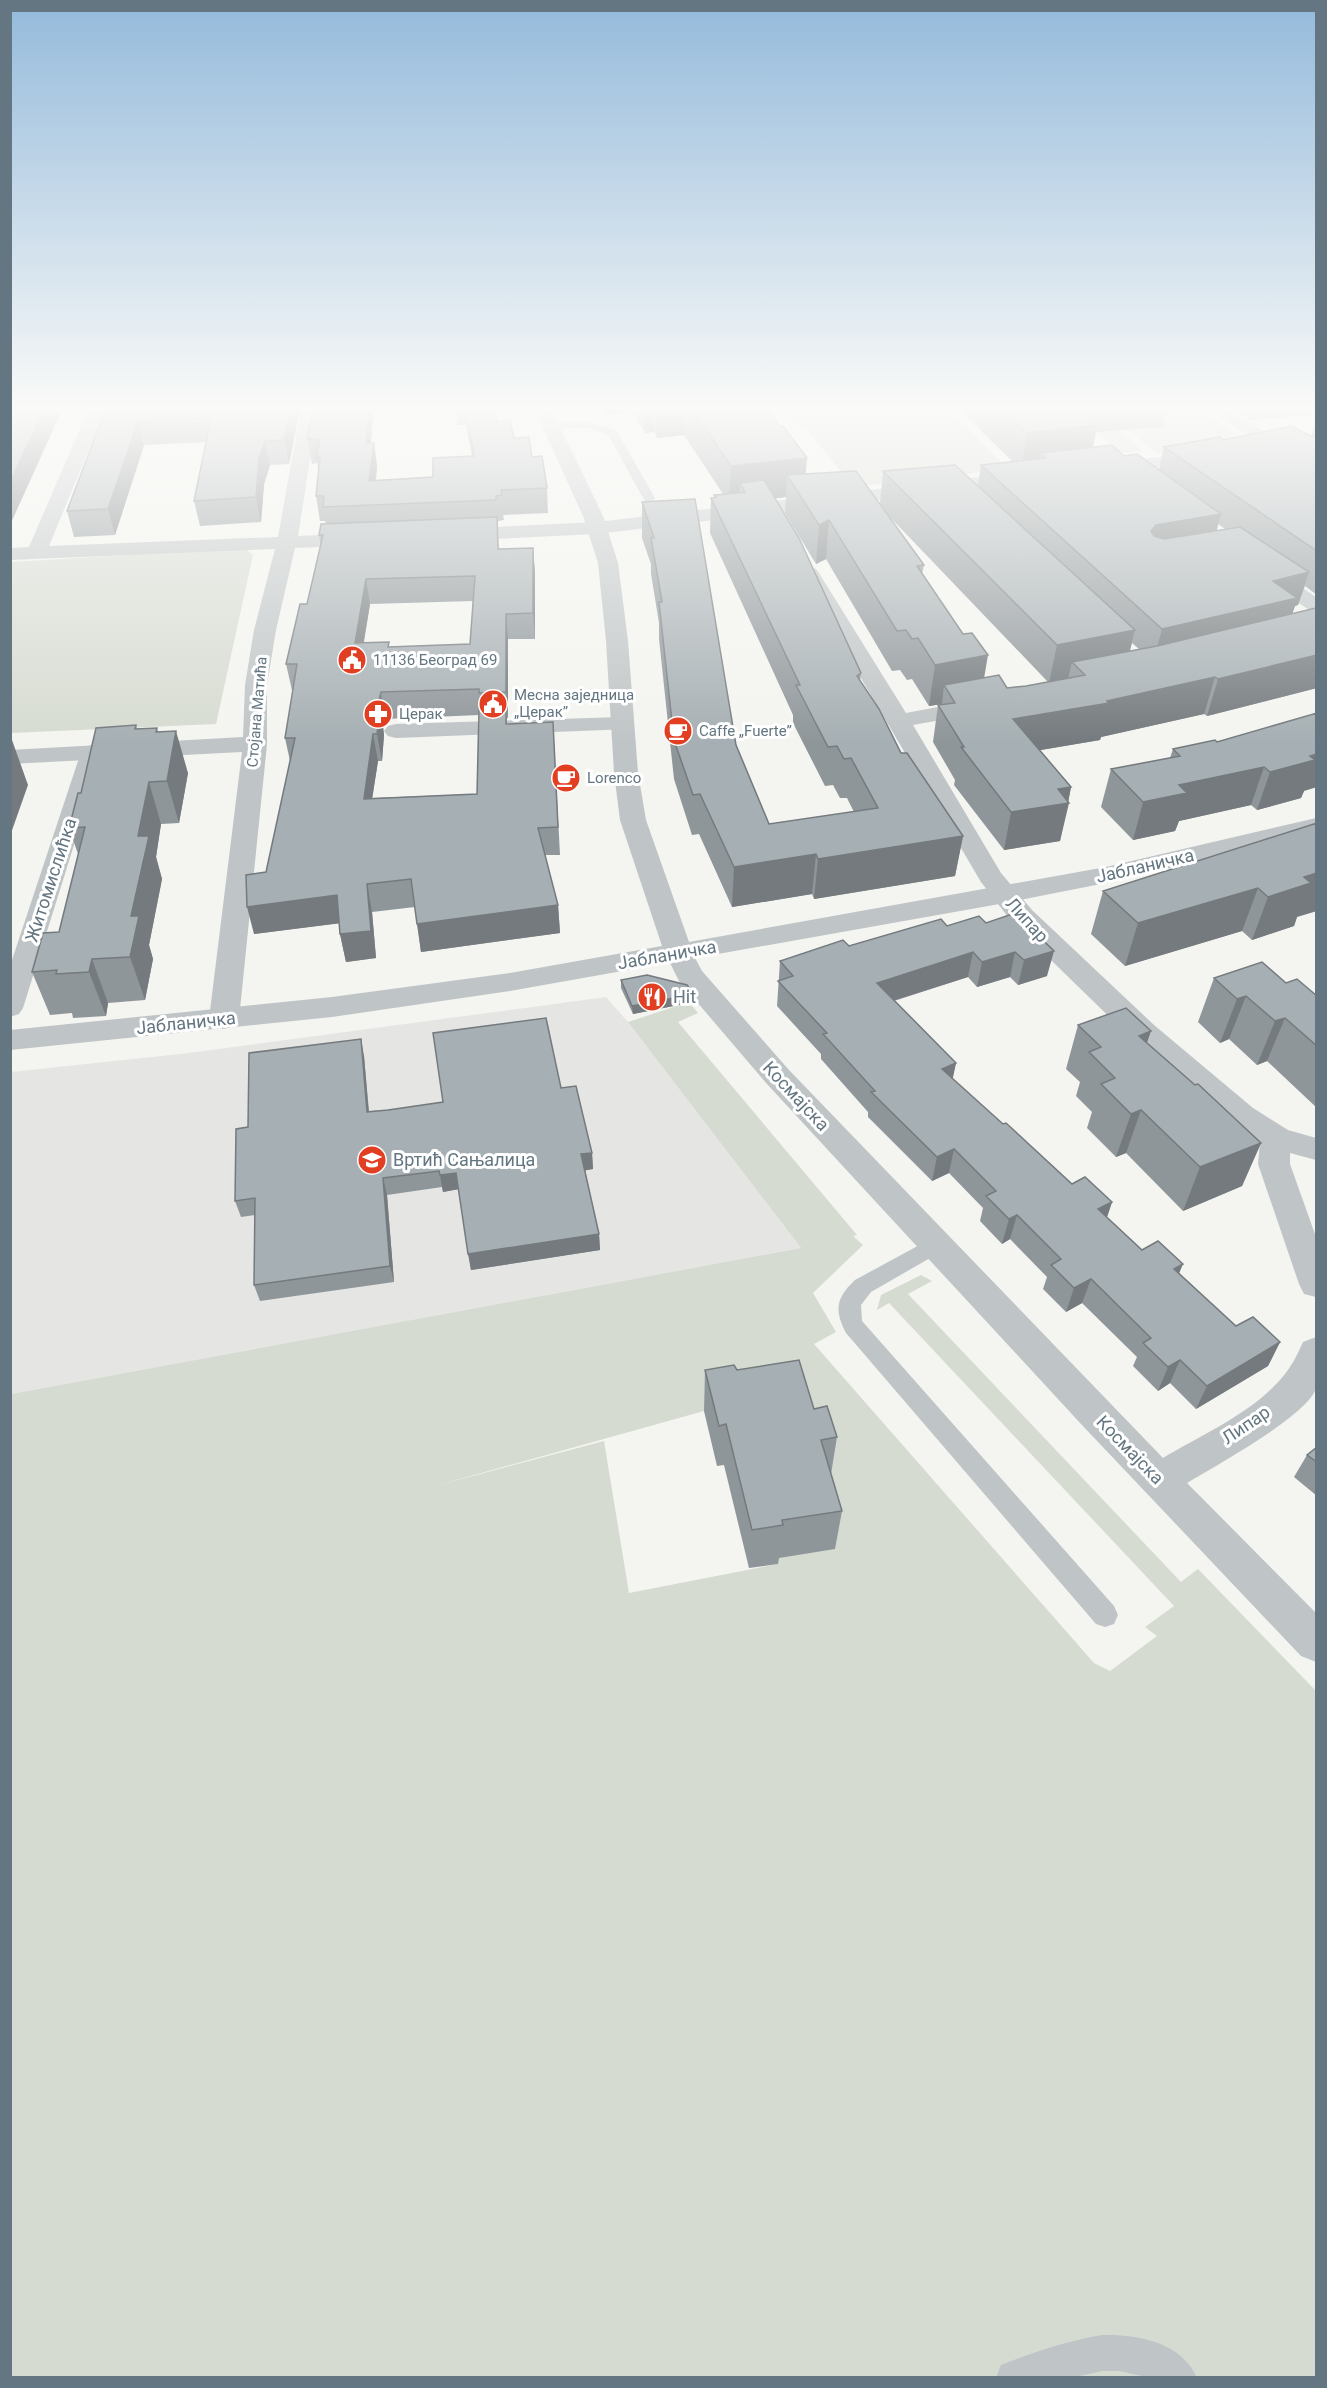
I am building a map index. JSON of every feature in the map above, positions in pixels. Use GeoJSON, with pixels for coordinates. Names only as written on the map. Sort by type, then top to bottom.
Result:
{"type":"FeatureCollection","features":[{"type":"Feature","properties":{"kind":"street"},"geometry":{"type":"LineString","coordinates":[[38,552],[52,519]]}},
{"type":"Feature","properties":{"kind":"street","name":"Стојана Матића"},"geometry":{"type":"LineString","coordinates":[[224,1019],[255,744],[254,708],[263,641],[291,519]]}},
{"type":"Feature","properties":{"kind":"street","name":"Космајска"},"geometry":{"type":"LineString","coordinates":[[593,519],[608,563],[633,820],[678,951],[689,975],[777,1077],[1317,1642]]}},
{"type":"Feature","properties":{"kind":"street"},"geometry":{"type":"LineString","coordinates":[[436,536],[597,528],[671,519]]}},
{"type":"Feature","properties":{"kind":"street"},"geometry":{"type":"LineString","coordinates":[[776,519],[782,528]]}},
{"type":"Feature","properties":{"kind":"street"},"geometry":{"type":"LineString","coordinates":[[10,554],[379,538]]}},
{"type":"Feature","properties":{"kind":"street"},"geometry":{"type":"LineString","coordinates":[[1244,556],[1317,606]]}},
{"type":"Feature","properties":{"kind":"street","name":"Липар"},"geometry":{"type":"LineString","coordinates":[[800,559],[899,720],[990,876],[1005,895],[1052,947],[1172,1058],[1242,1116],[1278,1138],[1317,1149]]}},
{"type":"Feature","properties":{"kind":"street"},"geometry":{"type":"LineString","coordinates":[[899,720],[997,703]]}},
{"type":"Feature","properties":{"kind":"street"},"geometry":{"type":"LineString","coordinates":[[396,731],[622,724]]}},
{"type":"Feature","properties":{"kind":"street"},"geometry":{"type":"LineString","coordinates":[[10,757],[255,744]]}},
{"type":"Feature","properties":{"kind":"street","name":"Житомислићка"},"geometry":{"type":"LineString","coordinates":[[10,1008],[92,752]]}},
{"type":"Feature","properties":{"kind":"street","name":"Јабланичка"},"geometry":{"type":"LineString","coordinates":[[10,1040],[224,1019],[488,985],[610,965],[678,951],[741,943],[1005,895],[1106,875],[1317,826]]}},
{"type":"Feature","properties":{"kind":"street"},"geometry":{"type":"LineString","coordinates":[[1278,1138],[1274,1152],[1274,1164],[1317,1284]]}},
{"type":"Feature","properties":{"kind":"street","name":"Липар"},"geometry":{"type":"LineString","coordinates":[[1160,1480],[1262,1417],[1292,1392],[1309,1370],[1317,1352]]}},
{"type":"Feature","properties":{"kind":"lane"},"geometry":{"type":"LineString","coordinates":[[936,1244],[863,1286],[853,1296],[848,1307],[848,1318],[854,1328],[1105,1615]]}},
{"type":"Feature","properties":{"kind":"lane"},"geometry":{"type":"LineString","coordinates":[[1014,2378],[1086,2354],[1122,2352],[1156,2361],[1179,2378]]}},
{"type":"Feature","properties":{"kind":"shaded area"},"geometry":{"type":"Polygon","coordinates":[[[245,548],[253,555],[216,724],[11,733],[11,562],[245,548]]]}},
{"type":"Feature","properties":{"kind":"shaded area","name":"Вртић Сањалица"},"geometry":{"type":"Polygon","coordinates":[[[606,997],[628,1022],[801,1248],[11,1394],[11,1072],[189,1053],[606,997]]]}},
{"type":"Feature","properties":{"kind":"shaded area"},"geometry":{"type":"Polygon","coordinates":[[[689,1002],[698,1013],[678,1022],[857,1235],[853,1236],[863,1245],[813,1293],[836,1332],[814,1344],[1094,1663],[1110,1671],[1157,1636],[1145,1627],[1174,1606],[889,1303],[877,1310],[881,1295],[921,1275],[932,1281],[908,1294],[1181,1582],[1198,1569],[1316,1691],[1316,2377],[11,2378],[11,1394],[801,1248],[628,1022],[689,1002]],[[732,1406],[704,1411],[435,1486],[604,1441],[629,1593],[778,1564],[732,1406]]]}},
{"type":"Feature","properties":{"kind":"building"},"geometry":{"type":"Polygon","coordinates":[[[497,519],[498,549],[533,548],[533,613],[506,614],[506,692],[479,693],[479,689],[381,692],[378,704],[380,708],[377,734],[373,734],[364,799],[477,794],[479,710],[506,709],[506,724],[553,722],[558,827],[538,828],[558,905],[417,924],[411,879],[367,884],[371,931],[340,934],[337,895],[247,907],[246,875],[266,872],[295,738],[285,738],[297,664],[286,664],[300,604],[307,604],[323,535],[319,535],[321,524],[497,519]],[[475,576],[366,579],[355,643],[389,642],[388,647],[470,644],[475,576]]]}},
{"type":"Feature","properties":{"kind":"building"},"geometry":{"type":"Polygon","coordinates":[[[648,519],[698,519],[736,745],[769,824],[878,808],[851,758],[844,759],[837,746],[828,747],[796,685],[800,685],[721,519],[788,519],[799,538],[861,673],[857,676],[879,709],[901,753],[907,753],[963,836],[818,859],[816,854],[734,867],[700,794],[693,795],[674,740],[659,602],[662,602],[651,538],[654,538],[648,519]]]}},
{"type":"Feature","properties":{"kind":"building"},"geometry":{"type":"Polygon","coordinates":[[[815,519],[891,519],[924,565],[917,566],[963,634],[972,633],[988,655],[935,665],[918,638],[912,639],[906,630],[897,631],[829,520],[819,525],[815,519]]]}},
{"type":"Feature","properties":{"kind":"building"},"geometry":{"type":"Polygon","coordinates":[[[931,519],[1014,519],[1135,630],[1057,645],[931,519]]]}},
{"type":"Feature","properties":{"kind":"building"},"geometry":{"type":"Polygon","coordinates":[[[1041,519],[1189,519],[1156,525],[1151,531],[1154,536],[1164,539],[1240,527],[1309,572],[1273,581],[1297,598],[1162,629],[1041,519]]]}},
{"type":"Feature","properties":{"kind":"building"},"geometry":{"type":"Polygon","coordinates":[[[1271,519],[1317,519],[1317,551],[1271,519]]]}},
{"type":"Feature","properties":{"kind":"building"},"geometry":{"type":"Polygon","coordinates":[[[1316,608],[1317,655],[1218,679],[1215,677],[1107,701],[1109,703],[1013,719],[1071,787],[1058,789],[1069,803],[1011,812],[961,747],[964,747],[938,705],[955,703],[944,685],[999,675],[1007,688],[1085,675],[1072,662],[1157,646],[1316,608]]]}},
{"type":"Feature","properties":{"kind":"building"},"geometry":{"type":"Polygon","coordinates":[[[1317,713],[1317,754],[1310,756],[1315,760],[1270,772],[1264,767],[1179,785],[1187,793],[1143,802],[1111,769],[1180,756],[1173,749],[1215,740],[1217,742],[1317,713]]]}},
{"type":"Feature","properties":{"kind":"building"},"geometry":{"type":"Polygon","coordinates":[[[136,725],[135,729],[157,728],[156,732],[176,731],[167,781],[149,782],[138,836],[149,836],[131,916],[139,916],[130,957],[92,959],[89,972],[56,974],[57,970],[32,972],[43,933],[59,932],[85,827],[69,828],[78,793],[81,793],[96,728],[136,725]]]}},
{"type":"Feature","properties":{"kind":"building"},"geometry":{"type":"Polygon","coordinates":[[[1317,823],[1317,873],[1304,877],[1311,883],[1268,897],[1258,888],[1138,923],[1103,891],[1317,823]]]}},
{"type":"Feature","properties":{"kind":"building"},"geometry":{"type":"Polygon","coordinates":[[[1015,913],[1054,951],[1024,960],[1015,952],[982,962],[973,952],[877,983],[956,1063],[942,1069],[1003,1124],[1006,1123],[1072,1184],[1085,1177],[1112,1202],[1098,1209],[1142,1250],[1158,1241],[1183,1264],[1174,1269],[1236,1326],[1253,1317],[1280,1342],[1207,1386],[1180,1360],[1168,1367],[1143,1343],[1151,1338],[1091,1279],[1074,1288],[1051,1265],[1061,1259],[1017,1215],[1009,1219],[986,1196],[996,1191],[954,1149],[937,1157],[871,1092],[875,1091],[823,1034],[827,1033],[778,981],[793,976],[780,961],[843,940],[849,946],[941,919],[947,926],[979,916],[986,923],[1015,913]]]}},
{"type":"Feature","properties":{"kind":"building"},"geometry":{"type":"Polygon","coordinates":[[[1262,962],[1286,983],[1297,979],[1317,996],[1317,1046],[1285,1018],[1275,1021],[1246,996],[1237,999],[1214,978],[1262,962]]]}},
{"type":"Feature","properties":{"kind":"building"},"geometry":{"type":"Polygon","coordinates":[[[647,975],[687,985],[694,994],[632,1006],[621,980],[647,975]]]}},
{"type":"Feature","properties":{"kind":"building"},"geometry":{"type":"Polygon","coordinates":[[[1126,1008],[1151,1031],[1139,1036],[1195,1085],[1198,1084],[1261,1143],[1200,1167],[1141,1110],[1131,1114],[1101,1084],[1115,1078],[1089,1052],[1101,1047],[1078,1025],[1126,1008]]]}},
{"type":"Feature","properties":{"kind":"building"},"geometry":{"type":"Polygon","coordinates":[[[546,1018],[561,1088],[576,1086],[592,1153],[581,1154],[599,1234],[468,1254],[456,1173],[440,1175],[439,1171],[383,1178],[390,1266],[254,1285],[255,1198],[235,1201],[236,1129],[248,1127],[249,1053],[361,1039],[367,1112],[388,1110],[443,1102],[433,1033],[546,1018]]]}},
{"type":"Feature","properties":{"kind":"building"},"geometry":{"type":"Polygon","coordinates":[[[799,1360],[814,1409],[827,1406],[837,1437],[821,1440],[842,1511],[782,1520],[783,1525],[752,1530],[726,1424],[719,1426],[705,1370],[734,1365],[737,1370],[799,1360]]]}},
{"type":"Feature","properties":{"kind":"building"},"geometry":{"type":"Polygon","coordinates":[[[1317,1447],[1317,1462],[1307,1455],[1317,1447]]]}},
{"type":"Feature","properties":{"kind":"place","name":"11136 Београд 69"},"geometry":{"type":"Point","coordinates":[352,660]}},
{"type":"Feature","properties":{"kind":"place","name":"Месна заједница „Церак”"},"geometry":{"type":"Point","coordinates":[493,704]}},
{"type":"Feature","properties":{"kind":"place","name":"Церак"},"geometry":{"type":"Point","coordinates":[378,714]}},
{"type":"Feature","properties":{"kind":"place","name":"Caffe „Fuerte”"},"geometry":{"type":"Point","coordinates":[678,731]}},
{"type":"Feature","properties":{"kind":"place","name":"Lorenco"},"geometry":{"type":"Point","coordinates":[566,778]}},
{"type":"Feature","properties":{"kind":"place","name":"Hit"},"geometry":{"type":"Point","coordinates":[652,997]}},
{"type":"Feature","properties":{"kind":"place","name":"Вртић Сањалица"},"geometry":{"type":"Point","coordinates":[372,1160]}}]}
